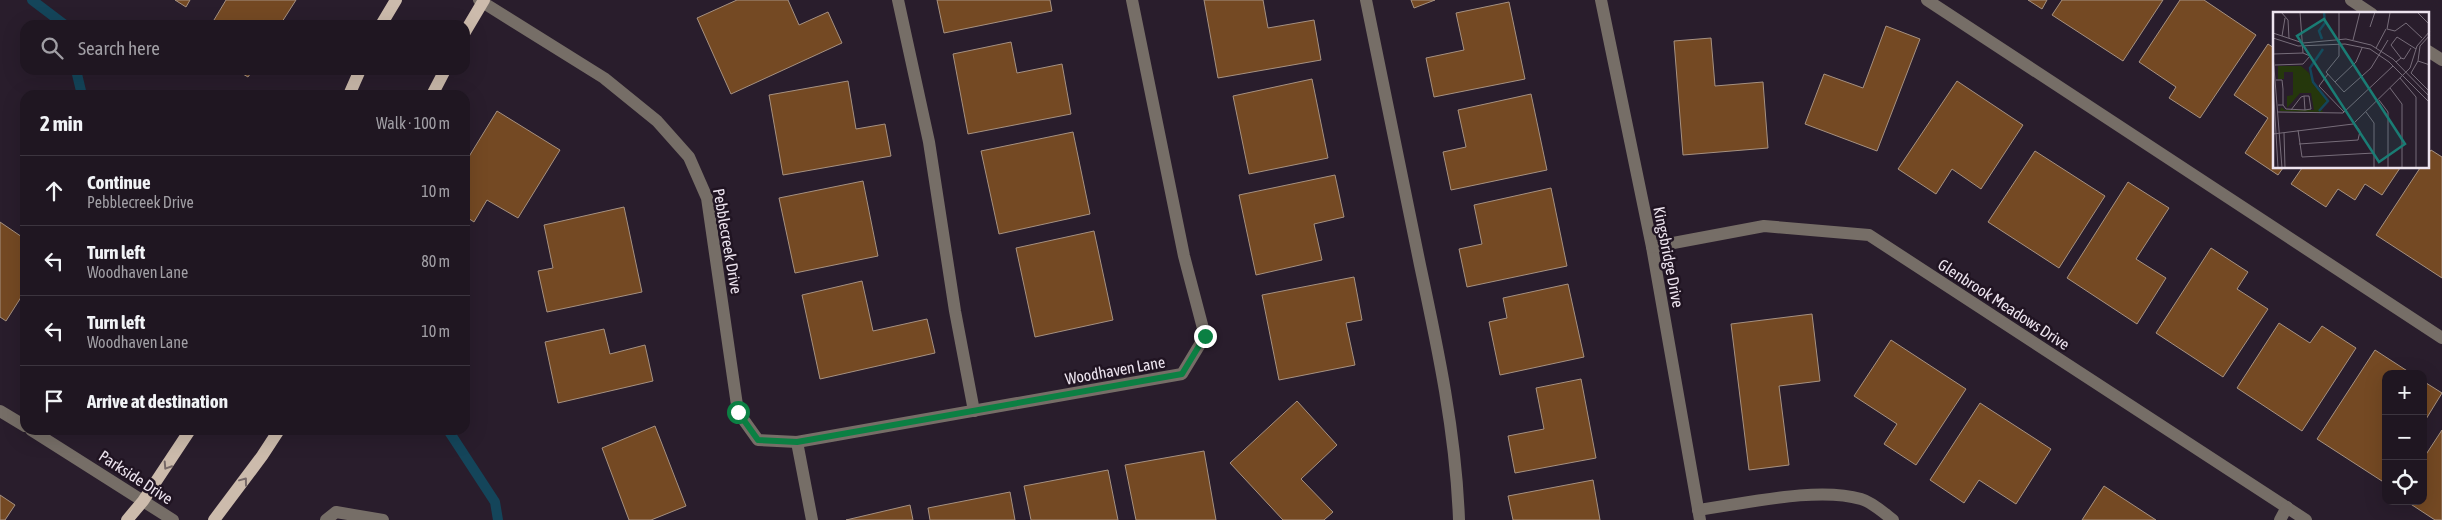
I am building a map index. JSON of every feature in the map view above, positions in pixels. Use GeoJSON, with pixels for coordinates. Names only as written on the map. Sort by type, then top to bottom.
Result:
{"type":"FeatureCollection","features":[{"type":"Feature","properties":{"kind":"main road"},"geometry":{"type":"LineString","coordinates":[[384,20],[396,0]]}},
{"type":"Feature","properties":{"kind":"main road"},"geometry":{"type":"LineString","coordinates":[[470,23],[482,1]]}},
{"type":"Feature","properties":{"kind":"main road"},"geometry":{"type":"LineString","coordinates":[[351,90],[358,75]]}},
{"type":"Feature","properties":{"kind":"main road"},"geometry":{"type":"LineString","coordinates":[[435,90],[442,75]]}},
{"type":"Feature","properties":{"kind":"main road"},"geometry":{"type":"LineString","coordinates":[[127,520],[143,501],[187,435]]}},
{"type":"Feature","properties":{"kind":"main road"},"geometry":{"type":"LineString","coordinates":[[214,520],[262,456],[275,435]]}},
{"type":"Feature","properties":{"kind":"street"},"geometry":{"type":"LineString","coordinates":[[898,0],[929,142],[955,311],[974,411]]}},
{"type":"Feature","properties":{"kind":"street","name":"Woodhaven Lane"},"geometry":{"type":"LineString","coordinates":[[758,440],[797,442],[1182,374],[1205,336],[1184,256],[1132,0]]}},
{"type":"Feature","properties":{"kind":"street"},"geometry":{"type":"LineString","coordinates":[[1366,0],[1438,350],[1450,420],[1458,486],[1459,520]]}},
{"type":"Feature","properties":{"kind":"street","name":"Kingsbridge Drive"},"geometry":{"type":"LineString","coordinates":[[1602,0],[1652,247],[1699,515]]}},
{"type":"Feature","properties":{"kind":"street"},"geometry":{"type":"LineString","coordinates":[[1927,0],[2442,338]]}},
{"type":"Feature","properties":{"kind":"street"},"geometry":{"type":"LineString","coordinates":[[2351,0],[2369,12]]}},
{"type":"Feature","properties":{"kind":"street","name":"Pebblecreek Drive"},"geometry":{"type":"LineString","coordinates":[[482,1],[604,78],[657,121],[689,157],[707,198],[738,412],[758,440]]}},
{"type":"Feature","properties":{"kind":"street"},"geometry":{"type":"LineString","coordinates":[[2430,52],[2442,60]]}},
{"type":"Feature","properties":{"kind":"street","name":"Glenbrook Meadows Drive"},"geometry":{"type":"LineString","coordinates":[[1652,247],[1764,226],[1869,235],[2306,520]]}},
{"type":"Feature","properties":{"kind":"street"},"geometry":{"type":"LineString","coordinates":[[0,411],[20,423]]}},
{"type":"Feature","properties":{"kind":"street","name":"Parkside Drive"},"geometry":{"type":"LineString","coordinates":[[39,435],[172,520]]}},
{"type":"Feature","properties":{"kind":"street"},"geometry":{"type":"LineString","coordinates":[[797,442],[812,520]]}},
{"type":"Feature","properties":{"kind":"street"},"geometry":{"type":"LineString","coordinates":[[1699,515],[1796,497],[1839,494],[1864,500],[1893,520]]}},
{"type":"Feature","properties":{"kind":"street"},"geometry":{"type":"LineString","coordinates":[[2280,520],[2287,507]]}},
{"type":"Feature","properties":{"kind":"street"},"geometry":{"type":"LineString","coordinates":[[326,520],[336,512],[383,520]]}},
{"type":"Feature","properties":{"kind":"building"},"geometry":{"type":"Polygon","coordinates":[[[175,0],[190,0],[186,7],[175,0]]]}},
{"type":"Feature","properties":{"kind":"building"},"geometry":{"type":"Polygon","coordinates":[[[226,0],[296,0],[283,20],[214,20],[226,0]]]}},
{"type":"Feature","properties":{"kind":"building"},"geometry":{"type":"Polygon","coordinates":[[[737,0],[788,0],[799,25],[828,12],[842,43],[731,94],[697,18],[737,0]]]}},
{"type":"Feature","properties":{"kind":"building"},"geometry":{"type":"Polygon","coordinates":[[[937,0],[1050,0],[1052,11],[944,33],[937,0]]]}},
{"type":"Feature","properties":{"kind":"building"},"geometry":{"type":"Polygon","coordinates":[[[1204,0],[1263,0],[1268,28],[1314,20],[1321,60],[1218,78],[1204,0]]]}},
{"type":"Feature","properties":{"kind":"building"},"geometry":{"type":"Polygon","coordinates":[[[1411,0],[1435,0],[1414,8],[1411,0]]]}},
{"type":"Feature","properties":{"kind":"building"},"geometry":{"type":"Polygon","coordinates":[[[2028,0],[2047,0],[2042,9],[2028,0]]]}},
{"type":"Feature","properties":{"kind":"building"},"geometry":{"type":"Polygon","coordinates":[[[2062,0],[2163,0],[2123,61],[2052,15],[2062,0]]]}},
{"type":"Feature","properties":{"kind":"building"},"geometry":{"type":"Polygon","coordinates":[[[2180,0],[2204,0],[2256,35],[2200,118],[2169,98],[2176,87],[2139,62],[2180,0]]]}},
{"type":"Feature","properties":{"kind":"building"},"geometry":{"type":"Polygon","coordinates":[[[1509,2],[1525,79],[1434,97],[1426,58],[1464,50],[1456,13],[1509,2]]]}},
{"type":"Feature","properties":{"kind":"building"},"geometry":{"type":"Polygon","coordinates":[[[1886,26],[1920,39],[1877,151],[1805,124],[1824,74],[1863,88],[1886,26]]]}},
{"type":"Feature","properties":{"kind":"building"},"geometry":{"type":"Polygon","coordinates":[[[1711,38],[1715,86],[1763,82],[1768,148],[1683,155],[1674,41],[1711,38]]]}},
{"type":"Feature","properties":{"kind":"building"},"geometry":{"type":"Polygon","coordinates":[[[1011,42],[1017,73],[1062,64],[1071,114],[968,134],[953,54],[1011,42]]]}},
{"type":"Feature","properties":{"kind":"building"},"geometry":{"type":"Polygon","coordinates":[[[2268,44],[2273,47],[2273,169],[2282,169],[2278,175],[2245,153],[2268,118],[2234,95],[2268,44]]]}},
{"type":"Feature","properties":{"kind":"building"},"geometry":{"type":"Polygon","coordinates":[[[1312,79],[1328,158],[1249,174],[1233,96],[1312,79]]]}},
{"type":"Feature","properties":{"kind":"building"},"geometry":{"type":"Polygon","coordinates":[[[848,81],[856,129],[885,124],[891,156],[783,175],[769,95],[848,81]]]}},
{"type":"Feature","properties":{"kind":"building"},"geometry":{"type":"Polygon","coordinates":[[[1957,81],[2023,125],[1981,189],[1952,169],[1936,194],[1898,169],[1957,81]]]}},
{"type":"Feature","properties":{"kind":"building"},"geometry":{"type":"Polygon","coordinates":[[[1531,94],[1547,170],[1451,190],[1443,152],[1466,147],[1458,110],[1531,94]]]}},
{"type":"Feature","properties":{"kind":"building"},"geometry":{"type":"Polygon","coordinates":[[[497,111],[560,150],[518,218],[487,200],[474,222],[470,219],[470,155],[497,111]]]}},
{"type":"Feature","properties":{"kind":"building"},"geometry":{"type":"Polygon","coordinates":[[[1073,132],[1090,214],[999,234],[981,151],[1073,132]]]}},
{"type":"Feature","properties":{"kind":"building"},"geometry":{"type":"Polygon","coordinates":[[[2431,150],[2442,157],[2442,278],[2376,235],[2419,169],[2430,169],[2431,150]]]}},
{"type":"Feature","properties":{"kind":"building"},"geometry":{"type":"Polygon","coordinates":[[[2035,151],[2105,196],[2059,268],[1988,222],[2035,151]]]}},
{"type":"Feature","properties":{"kind":"building"},"geometry":{"type":"Polygon","coordinates":[[[2301,169],[2399,169],[2382,195],[2365,184],[2355,200],[2338,189],[2326,207],[2291,184],[2301,169]]]}},
{"type":"Feature","properties":{"kind":"building"},"geometry":{"type":"Polygon","coordinates":[[[1335,175],[1344,217],[1314,224],[1322,260],[1256,275],[1239,195],[1335,175]]]}},
{"type":"Feature","properties":{"kind":"building"},"geometry":{"type":"Polygon","coordinates":[[[863,181],[878,256],[795,273],[779,198],[863,181]]]}},
{"type":"Feature","properties":{"kind":"building"},"geometry":{"type":"Polygon","coordinates":[[[2128,182],[2169,208],[2136,259],[2166,278],[2137,324],[2067,278],[2128,182]]]}},
{"type":"Feature","properties":{"kind":"building"},"geometry":{"type":"Polygon","coordinates":[[[1551,188],[1567,266],[1467,287],[1459,249],[1482,244],[1474,205],[1551,188]]]}},
{"type":"Feature","properties":{"kind":"building"},"geometry":{"type":"Polygon","coordinates":[[[624,207],[642,292],[547,312],[538,271],[553,268],[544,225],[624,207]]]}},
{"type":"Feature","properties":{"kind":"building"},"geometry":{"type":"Polygon","coordinates":[[[0,222],[20,236],[20,299],[6,321],[0,317],[0,222]]]}},
{"type":"Feature","properties":{"kind":"building"},"geometry":{"type":"Polygon","coordinates":[[[1094,231],[1113,320],[1035,337],[1016,248],[1094,231]]]}},
{"type":"Feature","properties":{"kind":"building"},"geometry":{"type":"Polygon","coordinates":[[[2211,248],[2248,272],[2237,289],[2268,309],[2223,377],[2156,333],[2211,248]]]}},
{"type":"Feature","properties":{"kind":"building"},"geometry":{"type":"Polygon","coordinates":[[[1354,277],[1362,320],[1346,323],[1355,365],[1279,380],[1262,295],[1354,277]]]}},
{"type":"Feature","properties":{"kind":"building"},"geometry":{"type":"Polygon","coordinates":[[[862,281],[873,331],[927,319],[935,353],[820,379],[802,295],[862,281]]]}},
{"type":"Feature","properties":{"kind":"building"},"geometry":{"type":"Polygon","coordinates":[[[1568,284],[1584,357],[1500,375],[1489,322],[1507,318],[1503,298],[1568,284]]]}},
{"type":"Feature","properties":{"kind":"building"},"geometry":{"type":"Polygon","coordinates":[[[1812,314],[1820,381],[1779,386],[1789,465],[1749,470],[1731,324],[1812,314]]]}},
{"type":"Feature","properties":{"kind":"building"},"geometry":{"type":"Polygon","coordinates":[[[2279,323],[2310,343],[2322,326],[2356,348],[2302,431],[2237,388],[2279,323]]]}},
{"type":"Feature","properties":{"kind":"building"},"geometry":{"type":"Polygon","coordinates":[[[604,329],[610,354],[645,345],[653,381],[558,403],[545,342],[604,329]]]}},
{"type":"Feature","properties":{"kind":"building"},"geometry":{"type":"Polygon","coordinates":[[[1891,340],[1966,389],[1916,465],[1884,444],[1897,424],[1854,396],[1891,340]]]}},
{"type":"Feature","properties":{"kind":"building"},"geometry":{"type":"Polygon","coordinates":[[[2375,350],[2406,370],[2382,370],[2382,481],[2317,439],[2375,350]]]}},
{"type":"Feature","properties":{"kind":"building"},"geometry":{"type":"Polygon","coordinates":[[[1581,379],[1596,458],[1515,473],[1508,436],[1544,429],[1536,388],[1581,379]]]}},
{"type":"Feature","properties":{"kind":"building"},"geometry":{"type":"Polygon","coordinates":[[[2427,384],[2442,393],[2427,417],[2427,384]]]}},
{"type":"Feature","properties":{"kind":"building"},"geometry":{"type":"Polygon","coordinates":[[[1297,401],[1337,445],[1301,479],[1333,512],[1324,520],[1283,520],[1230,463],[1297,401]]]}},
{"type":"Feature","properties":{"kind":"building"},"geometry":{"type":"Polygon","coordinates":[[[1980,403],[2051,449],[2016,504],[1979,480],[1964,503],[1930,480],[1980,403]]]}},
{"type":"Feature","properties":{"kind":"building"},"geometry":{"type":"Polygon","coordinates":[[[655,426],[686,506],[651,520],[629,520],[602,448],[655,426]]]}},
{"type":"Feature","properties":{"kind":"building"},"geometry":{"type":"Polygon","coordinates":[[[2442,430],[2442,520],[2435,520],[2412,505],[2427,505],[2427,453],[2442,430]]]}},
{"type":"Feature","properties":{"kind":"building"},"geometry":{"type":"Polygon","coordinates":[[[1204,451],[1216,520],[1136,520],[1125,465],[1204,451]]]}},
{"type":"Feature","properties":{"kind":"building"},"geometry":{"type":"Polygon","coordinates":[[[1108,470],[1118,520],[1031,520],[1024,486],[1108,470]]]}},
{"type":"Feature","properties":{"kind":"building"},"geometry":{"type":"Polygon","coordinates":[[[1593,480],[1600,520],[1513,520],[1508,496],[1593,480]]]}},
{"type":"Feature","properties":{"kind":"building"},"geometry":{"type":"Polygon","coordinates":[[[2104,486],[2156,520],[2082,520],[2104,486]]]}},
{"type":"Feature","properties":{"kind":"building"},"geometry":{"type":"Polygon","coordinates":[[[1010,492],[1015,520],[930,520],[928,508],[1010,492]]]}},
{"type":"Feature","properties":{"kind":"building"},"geometry":{"type":"Polygon","coordinates":[[[0,495],[15,505],[5,520],[0,520],[0,495]]]}},
{"type":"Feature","properties":{"kind":"building"},"geometry":{"type":"Polygon","coordinates":[[[910,505],[913,520],[846,520],[910,505]]]}},
{"type":"Feature","properties":{"kind":"waterway"},"geometry":{"type":"LineString","coordinates":[[32,0],[58,20]]}},
{"type":"Feature","properties":{"kind":"waterway"},"geometry":{"type":"LineString","coordinates":[[77,75],[81,90]]}},
{"type":"Feature","properties":{"kind":"waterway"},"geometry":{"type":"LineString","coordinates":[[451,435],[495,502],[498,520]]}},
{"type":"Feature","properties":{"kind":"route"},"geometry":{"type":"LineString","coordinates":[[738,412],[758,440],[797,442],[1182,374],[1205,336]]}}]}
